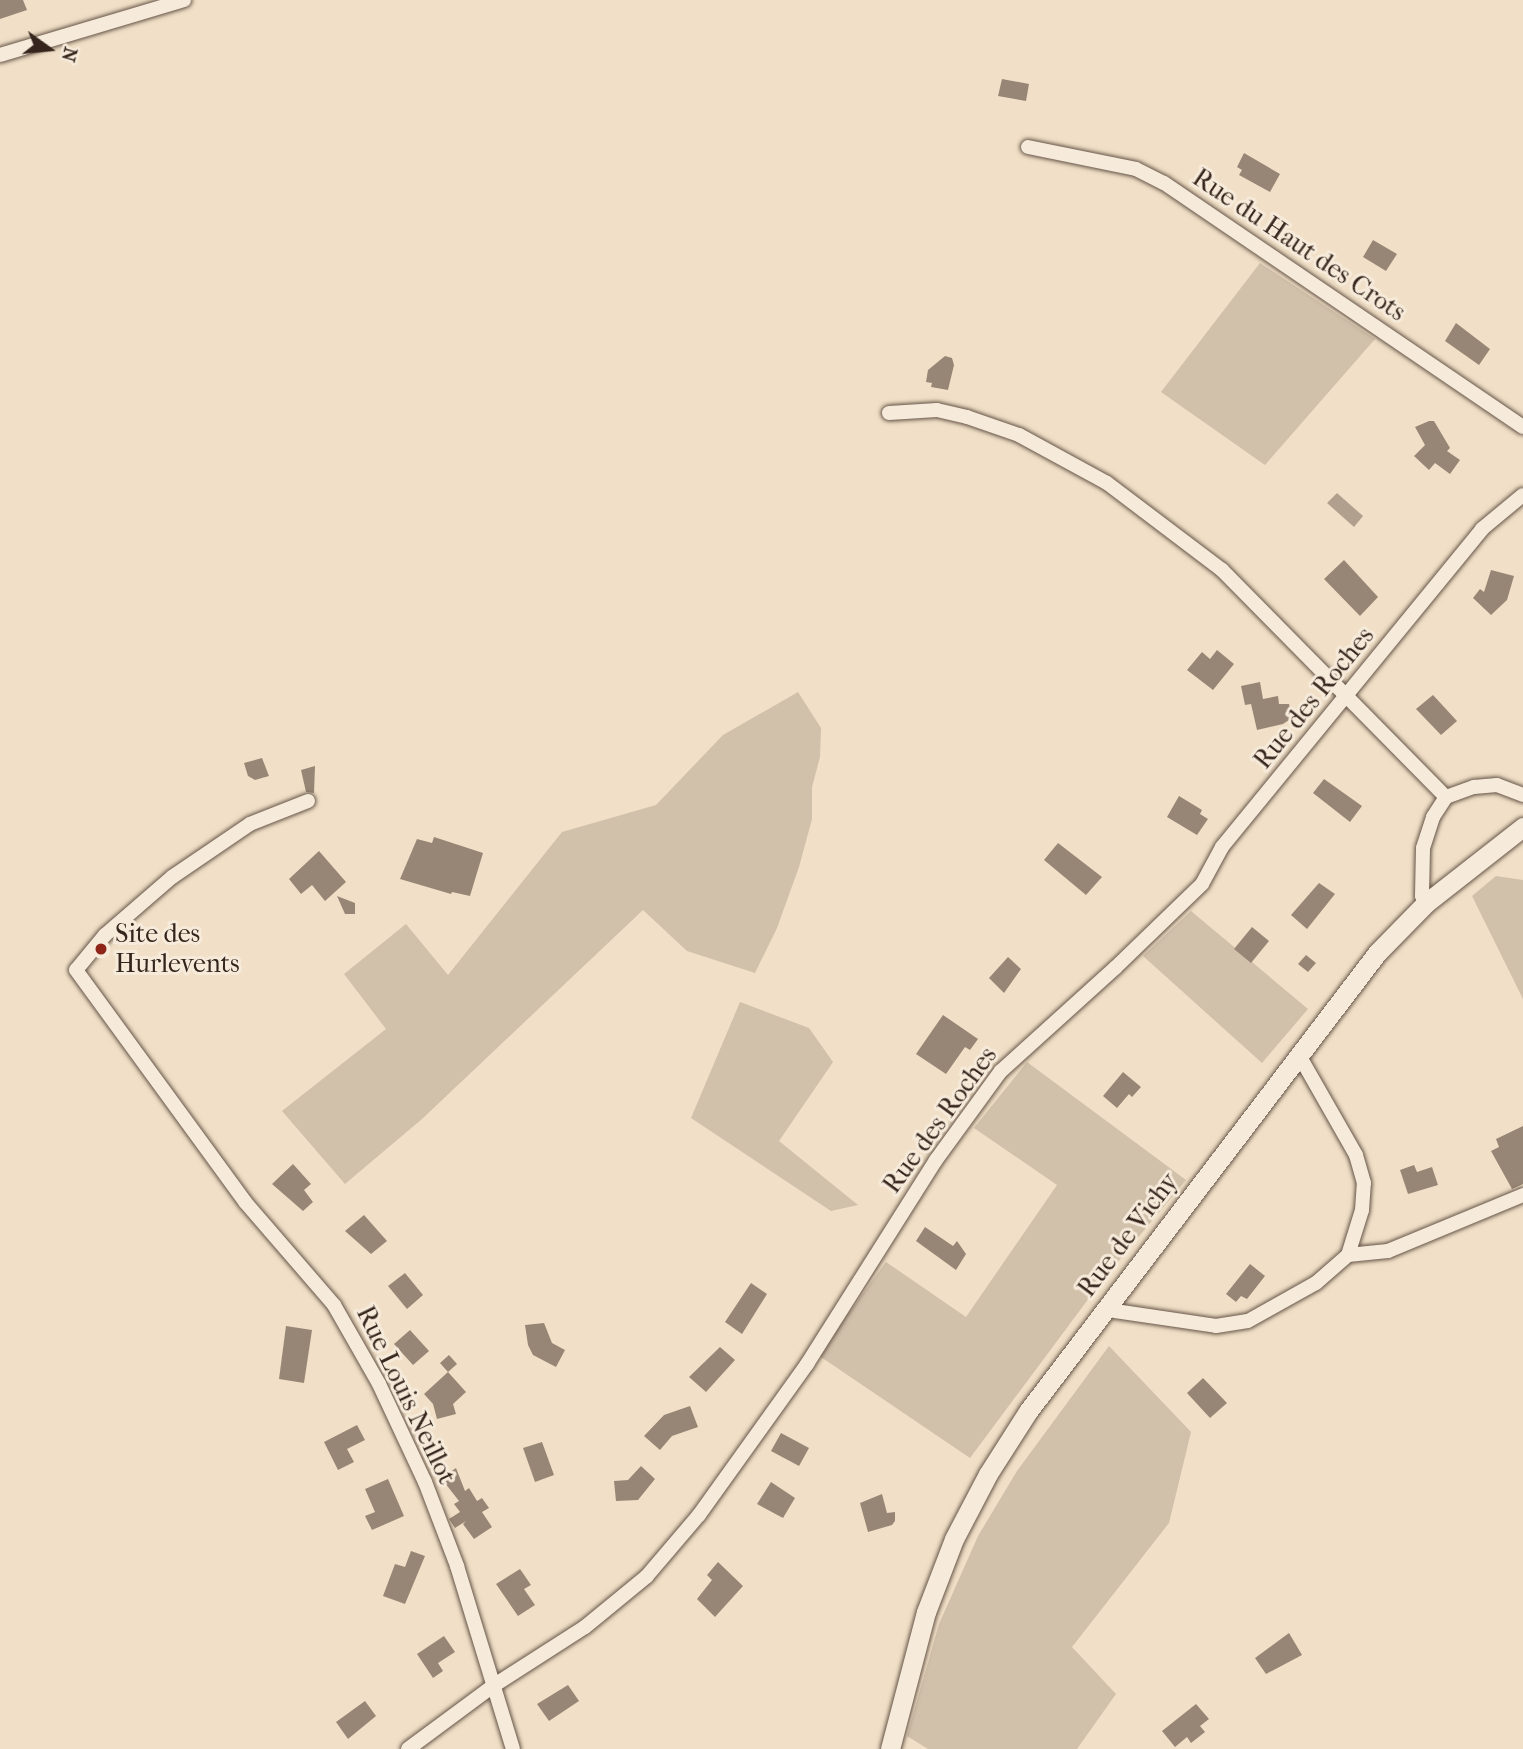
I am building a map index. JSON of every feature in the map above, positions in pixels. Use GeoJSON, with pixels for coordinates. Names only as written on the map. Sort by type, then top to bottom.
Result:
{"type":"FeatureCollection","features":[{"type":"Feature","properties":{"kind":"street"},"geometry":{"type":"LineString","coordinates":[[0,55],[143,6],[184,0]]}},
{"type":"Feature","properties":{"kind":"street","name":"Rue du Haut des Crots"},"geometry":{"type":"LineString","coordinates":[[1028,147],[1136,169],[1164,183],[1523,427]]}},
{"type":"Feature","properties":{"kind":"street"},"geometry":{"type":"LineString","coordinates":[[889,413],[937,410],[967,417],[1019,435],[1107,482],[1222,570],[1446,797]]}},
{"type":"Feature","properties":{"kind":"street","name":"Rue des Roches"},"geometry":{"type":"LineString","coordinates":[[408,1749],[493,1686],[585,1628],[647,1576],[699,1514],[807,1364],[936,1160],[1001,1071],[1115,968],[1202,884],[1222,847],[1482,529],[1523,495]]}},
{"type":"Feature","properties":{"kind":"street"},"geometry":{"type":"LineString","coordinates":[[1426,903],[1422,896],[1423,848],[1433,817],[1446,797],[1474,787],[1497,785],[1523,795]]}},
{"type":"Feature","properties":{"kind":"street","name":"Rue Louis Neillot"},"geometry":{"type":"LineString","coordinates":[[308,801],[250,824],[172,877],[105,935],[76,970],[246,1203],[334,1305],[379,1384],[425,1482],[479,1632],[513,1749]]}},
{"type":"Feature","properties":{"kind":"street","name":"Rue de Vichy"},"geometry":{"type":"LineString","coordinates":[[890,1749],[926,1612],[954,1539],[988,1474],[1029,1410],[1377,953],[1426,903],[1523,827]]}},
{"type":"Feature","properties":{"kind":"street"},"geometry":{"type":"LineString","coordinates":[[1107,1306],[1115,1311],[1216,1326],[1248,1321],[1316,1283],[1348,1255],[1362,1210],[1364,1183],[1356,1155],[1299,1055]]}},
{"type":"Feature","properties":{"kind":"street"},"geometry":{"type":"LineString","coordinates":[[1348,1255],[1388,1251],[1523,1195]]}},
{"type":"Feature","properties":{"kind":"shaded area"},"geometry":{"type":"Polygon","coordinates":[[[1260,263],[1375,339],[1265,465],[1161,392],[1260,263]]]}},
{"type":"Feature","properties":{"kind":"shaded area"},"geometry":{"type":"Polygon","coordinates":[[[1337,493],[1363,516],[1354,527],[1327,503],[1337,493]]]}},
{"type":"Feature","properties":{"kind":"shaded area"},"geometry":{"type":"Polygon","coordinates":[[[798,692],[821,728],[820,757],[812,787],[812,819],[799,867],[777,928],[755,973],[687,951],[643,910],[422,1119],[345,1184],[282,1111],[386,1029],[344,974],[406,924],[448,975],[562,832],[656,805],[723,735],[798,692]]]}},
{"type":"Feature","properties":{"kind":"shaded area"},"geometry":{"type":"Polygon","coordinates":[[[1496,876],[1523,880],[1523,999],[1472,896],[1496,876]]]}},
{"type":"Feature","properties":{"kind":"shaded area"},"geometry":{"type":"Polygon","coordinates":[[[1191,911],[1308,1009],[1262,1063],[1143,956],[1191,911]]]}},
{"type":"Feature","properties":{"kind":"shaded area"},"geometry":{"type":"Polygon","coordinates":[[[740,1002],[809,1028],[833,1062],[779,1141],[858,1205],[831,1211],[691,1118],[740,1002]]]}},
{"type":"Feature","properties":{"kind":"shaded area"},"geometry":{"type":"Polygon","coordinates":[[[1027,1062],[1186,1180],[1101,1282],[970,1458],[818,1355],[886,1262],[966,1317],[1057,1185],[974,1128],[1027,1062]]]}},
{"type":"Feature","properties":{"kind":"shaded area"},"geometry":{"type":"Polygon","coordinates":[[[1109,1346],[1191,1432],[1169,1523],[1072,1647],[1116,1694],[1077,1749],[928,1749],[907,1736],[939,1624],[978,1536],[1017,1471],[1109,1346]]]}},
{"type":"Feature","properties":{"kind":"building"},"geometry":{"type":"Polygon","coordinates":[[[0,0],[23,0],[27,10],[0,19],[0,0]]]}},
{"type":"Feature","properties":{"kind":"building"},"geometry":{"type":"Polygon","coordinates":[[[1002,79],[1029,84],[1026,101],[998,96],[1002,79]]]}},
{"type":"Feature","properties":{"kind":"building"},"geometry":{"type":"Polygon","coordinates":[[[1244,153],[1280,174],[1270,192],[1239,175],[1242,170],[1237,167],[1244,153]]]}},
{"type":"Feature","properties":{"kind":"building"},"geometry":{"type":"Polygon","coordinates":[[[1373,240],[1397,254],[1386,271],[1363,257],[1373,240]]]}},
{"type":"Feature","properties":{"kind":"building"},"geometry":{"type":"Polygon","coordinates":[[[1456,323],[1490,349],[1479,365],[1445,341],[1456,323]]]}},
{"type":"Feature","properties":{"kind":"building"},"geometry":{"type":"Polygon","coordinates":[[[945,356],[952,358],[954,365],[948,390],[931,387],[932,383],[926,382],[928,370],[945,356]]]}},
{"type":"Feature","properties":{"kind":"building"},"geometry":{"type":"Polygon","coordinates":[[[1434,421],[1450,448],[1447,451],[1460,460],[1450,474],[1435,463],[1429,470],[1414,456],[1425,445],[1415,427],[1434,421]]]}},
{"type":"Feature","properties":{"kind":"building"},"geometry":{"type":"Polygon","coordinates":[[[1344,560],[1378,597],[1360,616],[1324,579],[1344,560]]]}},
{"type":"Feature","properties":{"kind":"building"},"geometry":{"type":"Polygon","coordinates":[[[1491,570],[1514,576],[1507,600],[1491,615],[1473,598],[1480,589],[1484,592],[1491,570]]]}},
{"type":"Feature","properties":{"kind":"building"},"geometry":{"type":"Polygon","coordinates":[[[1217,650],[1234,664],[1213,690],[1187,670],[1202,652],[1210,659],[1217,650]]]}},
{"type":"Feature","properties":{"kind":"building"},"geometry":{"type":"Polygon","coordinates":[[[1260,682],[1263,699],[1278,696],[1279,704],[1289,704],[1292,718],[1283,724],[1257,730],[1251,704],[1245,705],[1241,686],[1260,682]]]}},
{"type":"Feature","properties":{"kind":"building"},"geometry":{"type":"Polygon","coordinates":[[[1433,695],[1457,721],[1441,735],[1416,709],[1433,695]]]}},
{"type":"Feature","properties":{"kind":"building"},"geometry":{"type":"Polygon","coordinates":[[[262,758],[269,776],[255,780],[248,776],[244,763],[262,758]]]}},
{"type":"Feature","properties":{"kind":"building"},"geometry":{"type":"Polygon","coordinates":[[[315,766],[314,793],[306,792],[301,770],[315,766]]]}},
{"type":"Feature","properties":{"kind":"building"},"geometry":{"type":"Polygon","coordinates":[[[1324,779],[1362,806],[1350,822],[1313,793],[1324,779]]]}},
{"type":"Feature","properties":{"kind":"building"},"geometry":{"type":"Polygon","coordinates":[[[1179,796],[1202,810],[1200,814],[1208,819],[1197,835],[1167,817],[1179,796]]]}},
{"type":"Feature","properties":{"kind":"building"},"geometry":{"type":"Polygon","coordinates":[[[434,837],[483,853],[470,896],[451,894],[400,879],[417,839],[432,843],[434,837]]]}},
{"type":"Feature","properties":{"kind":"building"},"geometry":{"type":"Polygon","coordinates":[[[1058,843],[1102,877],[1086,895],[1044,860],[1058,843]]]}},
{"type":"Feature","properties":{"kind":"building"},"geometry":{"type":"Polygon","coordinates":[[[319,851],[346,882],[325,901],[312,885],[301,894],[289,879],[319,851]]]}},
{"type":"Feature","properties":{"kind":"building"},"geometry":{"type":"Polygon","coordinates":[[[1319,883],[1335,894],[1307,929],[1291,915],[1319,883]]]}},
{"type":"Feature","properties":{"kind":"building"},"geometry":{"type":"Polygon","coordinates":[[[337,896],[355,903],[355,914],[345,914],[337,896]]]}},
{"type":"Feature","properties":{"kind":"building"},"geometry":{"type":"Polygon","coordinates":[[[1252,927],[1269,941],[1251,963],[1234,949],[1252,927]]]}},
{"type":"Feature","properties":{"kind":"building"},"geometry":{"type":"Polygon","coordinates":[[[1306,955],[1316,963],[1308,972],[1298,964],[1306,955]]]}},
{"type":"Feature","properties":{"kind":"building"},"geometry":{"type":"Polygon","coordinates":[[[1008,957],[1021,969],[1004,993],[989,978],[1008,957]]]}},
{"type":"Feature","properties":{"kind":"building"},"geometry":{"type":"Polygon","coordinates":[[[943,1015],[978,1039],[970,1050],[965,1047],[946,1074],[916,1054],[943,1015]]]}},
{"type":"Feature","properties":{"kind":"building"},"geometry":{"type":"Polygon","coordinates":[[[1123,1072],[1141,1087],[1132,1097],[1129,1094],[1117,1108],[1103,1096],[1123,1072]]]}},
{"type":"Feature","properties":{"kind":"building"},"geometry":{"type":"Polygon","coordinates":[[[1523,1126],[1523,1184],[1512,1189],[1491,1151],[1499,1147],[1496,1139],[1523,1126]]]}},
{"type":"Feature","properties":{"kind":"building"},"geometry":{"type":"Polygon","coordinates":[[[293,1164],[311,1184],[304,1190],[313,1202],[303,1211],[272,1184],[293,1164]]]}},
{"type":"Feature","properties":{"kind":"building"},"geometry":{"type":"Polygon","coordinates":[[[1414,1165],[1417,1172],[1432,1167],[1438,1185],[1408,1194],[1400,1170],[1414,1165]]]}},
{"type":"Feature","properties":{"kind":"building"},"geometry":{"type":"Polygon","coordinates":[[[364,1215],[387,1241],[371,1254],[345,1231],[364,1215]]]}},
{"type":"Feature","properties":{"kind":"building"},"geometry":{"type":"Polygon","coordinates":[[[925,1227],[953,1246],[957,1241],[966,1254],[956,1270],[916,1241],[925,1227]]]}},
{"type":"Feature","properties":{"kind":"building"},"geometry":{"type":"Polygon","coordinates":[[[1250,1264],[1265,1276],[1247,1299],[1241,1296],[1236,1302],[1226,1294],[1250,1264]]]}},
{"type":"Feature","properties":{"kind":"building"},"geometry":{"type":"Polygon","coordinates":[[[405,1273],[423,1295],[407,1309],[388,1286],[405,1273]]]}},
{"type":"Feature","properties":{"kind":"building"},"geometry":{"type":"Polygon","coordinates":[[[751,1283],[767,1294],[742,1334],[725,1322],[751,1283]]]}},
{"type":"Feature","properties":{"kind":"building"},"geometry":{"type":"Polygon","coordinates":[[[544,1323],[552,1343],[565,1350],[556,1367],[533,1355],[528,1345],[525,1325],[544,1323]]]}},
{"type":"Feature","properties":{"kind":"building"},"geometry":{"type":"Polygon","coordinates":[[[286,1326],[312,1330],[304,1383],[279,1379],[286,1326]]]}},
{"type":"Feature","properties":{"kind":"building"},"geometry":{"type":"Polygon","coordinates":[[[410,1330],[429,1351],[413,1365],[394,1344],[410,1330]]]}},
{"type":"Feature","properties":{"kind":"building"},"geometry":{"type":"Polygon","coordinates":[[[720,1347],[735,1360],[706,1392],[689,1377],[720,1347]]]}},
{"type":"Feature","properties":{"kind":"building"},"geometry":{"type":"Polygon","coordinates":[[[449,1355],[457,1364],[448,1372],[440,1363],[449,1355]]]}},
{"type":"Feature","properties":{"kind":"building"},"geometry":{"type":"Polygon","coordinates":[[[448,1372],[466,1392],[453,1404],[456,1414],[437,1419],[433,1404],[424,1394],[448,1372]]]}},
{"type":"Feature","properties":{"kind":"building"},"geometry":{"type":"Polygon","coordinates":[[[1203,1378],[1227,1403],[1210,1418],[1187,1393],[1203,1378]]]}},
{"type":"Feature","properties":{"kind":"building"},"geometry":{"type":"Polygon","coordinates":[[[690,1406],[698,1427],[672,1436],[660,1450],[644,1436],[664,1415],[690,1406]]]}},
{"type":"Feature","properties":{"kind":"building"},"geometry":{"type":"Polygon","coordinates":[[[357,1425],[365,1440],[347,1449],[354,1462],[338,1470],[324,1442],[357,1425]]]}},
{"type":"Feature","properties":{"kind":"building"},"geometry":{"type":"Polygon","coordinates":[[[781,1433],[809,1448],[799,1466],[771,1451],[781,1433]]]}},
{"type":"Feature","properties":{"kind":"building"},"geometry":{"type":"Polygon","coordinates":[[[542,1442],[554,1475],[535,1482],[523,1448],[542,1442]]]}},
{"type":"Feature","properties":{"kind":"building"},"geometry":{"type":"Polygon","coordinates":[[[641,1466],[655,1479],[638,1500],[616,1501],[614,1481],[628,1480],[641,1466]]]}},
{"type":"Feature","properties":{"kind":"building"},"geometry":{"type":"Polygon","coordinates":[[[456,1468],[465,1491],[469,1488],[477,1501],[482,1498],[489,1508],[482,1512],[492,1527],[474,1539],[463,1524],[466,1521],[455,1528],[449,1519],[460,1512],[454,1504],[459,1501],[441,1478],[456,1468]]]}},
{"type":"Feature","properties":{"kind":"building"},"geometry":{"type":"Polygon","coordinates":[[[388,1479],[404,1516],[372,1530],[365,1516],[375,1512],[365,1489],[388,1479]]]}},
{"type":"Feature","properties":{"kind":"building"},"geometry":{"type":"Polygon","coordinates":[[[771,1482],[795,1498],[783,1518],[757,1504],[771,1482]]]}},
{"type":"Feature","properties":{"kind":"building"},"geometry":{"type":"Polygon","coordinates":[[[882,1494],[887,1513],[895,1512],[895,1521],[892,1525],[868,1532],[860,1503],[882,1494]]]}},
{"type":"Feature","properties":{"kind":"building"},"geometry":{"type":"Polygon","coordinates":[[[411,1551],[425,1556],[405,1604],[383,1596],[395,1564],[405,1567],[411,1551]]]}},
{"type":"Feature","properties":{"kind":"building"},"geometry":{"type":"Polygon","coordinates":[[[718,1562],[743,1586],[715,1617],[697,1599],[712,1580],[707,1575],[718,1562]]]}},
{"type":"Feature","properties":{"kind":"building"},"geometry":{"type":"Polygon","coordinates":[[[520,1569],[531,1585],[524,1589],[535,1605],[518,1616],[496,1584],[520,1569]]]}},
{"type":"Feature","properties":{"kind":"building"},"geometry":{"type":"Polygon","coordinates":[[[1289,1633],[1302,1655],[1266,1674],[1255,1658],[1289,1633]]]}},
{"type":"Feature","properties":{"kind":"building"},"geometry":{"type":"Polygon","coordinates":[[[444,1636],[455,1652],[438,1663],[443,1671],[433,1678],[417,1654],[444,1636]]]}},
{"type":"Feature","properties":{"kind":"building"},"geometry":{"type":"Polygon","coordinates":[[[568,1685],[579,1701],[549,1721],[537,1704],[568,1685]]]}},
{"type":"Feature","properties":{"kind":"building"},"geometry":{"type":"Polygon","coordinates":[[[365,1701],[376,1716],[348,1739],[336,1722],[365,1701]]]}},
{"type":"Feature","properties":{"kind":"building"},"geometry":{"type":"Polygon","coordinates":[[[1196,1704],[1209,1719],[1200,1726],[1205,1732],[1191,1743],[1187,1737],[1175,1747],[1162,1731],[1196,1704]]]}},
{"type":"Feature","properties":{"kind":"place","name":"Site des Hurlevents"},"geometry":{"type":"Point","coordinates":[101,949]}}]}
